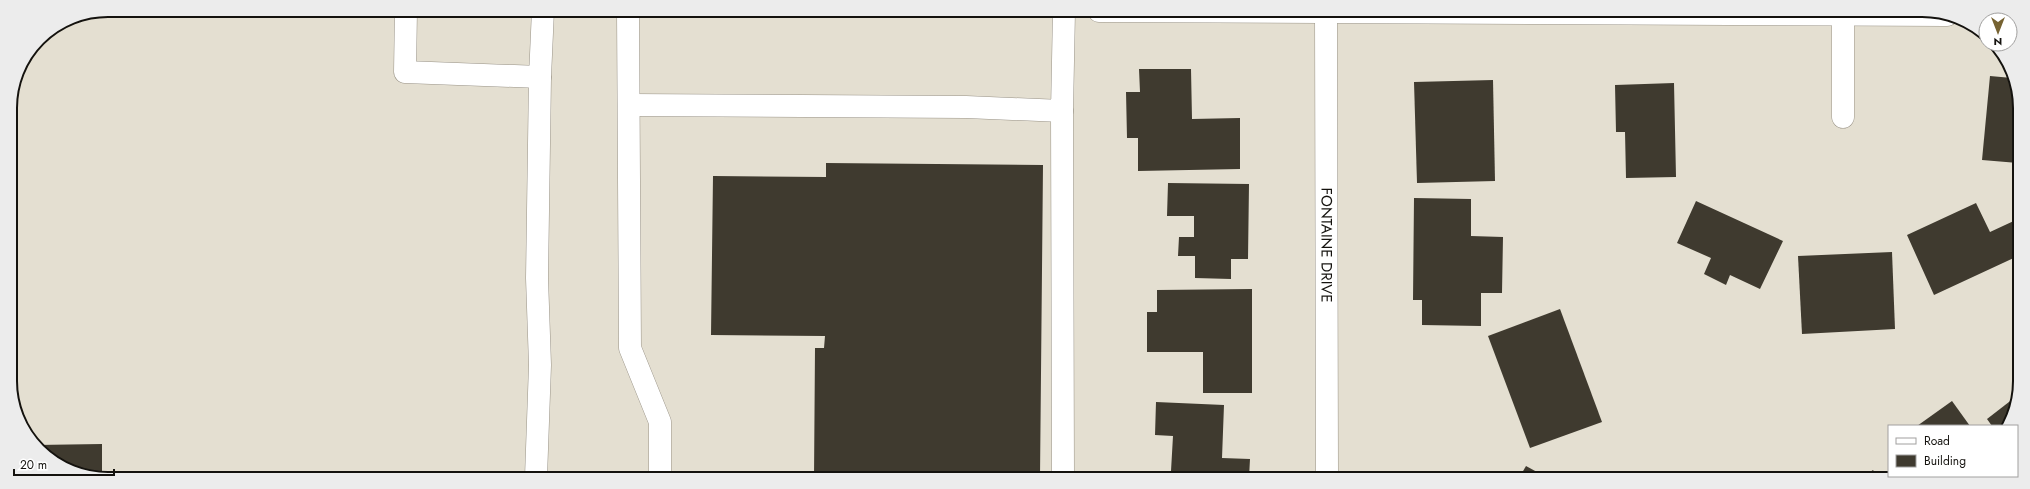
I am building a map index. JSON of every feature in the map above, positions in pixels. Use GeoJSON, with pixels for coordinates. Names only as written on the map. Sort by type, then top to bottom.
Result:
{"type":"FeatureCollection","features":[{"type":"Feature","properties":{"kind":"street"},"geometry":{"type":"LineString","coordinates":[[406,17],[405,72],[540,77]]}},
{"type":"Feature","properties":{"kind":"street"},"geometry":{"type":"LineString","coordinates":[[536,472],[540,365],[537,278],[540,77],[543,17]]}},
{"type":"Feature","properties":{"kind":"street"},"geometry":{"type":"LineString","coordinates":[[628,17],[630,348],[660,422],[660,472]]}},
{"type":"Feature","properties":{"kind":"street"},"geometry":{"type":"LineString","coordinates":[[1063,472],[1062,111],[1064,17]]}},
{"type":"Feature","properties":{"kind":"street","name":"FONTAINE DRIVE"},"geometry":{"type":"LineString","coordinates":[[1326,17],[1327,472]]}},
{"type":"Feature","properties":{"kind":"street"},"geometry":{"type":"LineString","coordinates":[[1843,117],[1844,17]]}},
{"type":"Feature","properties":{"kind":"street"},"geometry":{"type":"LineString","coordinates":[[629,105],[966,107],[1062,111]]}},
{"type":"Feature","properties":{"kind":"building"},"geometry":{"type":"Polygon","coordinates":[[[1139,69],[1191,69],[1192,119],[1240,118],[1240,169],[1138,171],[1138,138],[1127,138],[1126,92],[1140,92],[1139,69]]]}},
{"type":"Feature","properties":{"kind":"building"},"geometry":{"type":"Polygon","coordinates":[[[1990,76],[2007,78],[2013,102],[2013,163],[1982,160],[1990,76]]]}},
{"type":"Feature","properties":{"kind":"building"},"geometry":{"type":"Polygon","coordinates":[[[1493,80],[1495,181],[1417,183],[1414,82],[1493,80]]]}},
{"type":"Feature","properties":{"kind":"building"},"geometry":{"type":"Polygon","coordinates":[[[1674,83],[1676,177],[1626,178],[1625,132],[1616,132],[1615,85],[1674,83]]]}},
{"type":"Feature","properties":{"kind":"building"},"geometry":{"type":"Polygon","coordinates":[[[826,163],[1043,165],[1040,472],[814,472],[815,348],[824,348],[825,336],[711,335],[713,176],[826,177],[826,163]]]}},
{"type":"Feature","properties":{"kind":"building"},"geometry":{"type":"Polygon","coordinates":[[[1168,183],[1249,184],[1248,259],[1231,259],[1231,279],[1195,278],[1195,256],[1178,256],[1179,237],[1194,237],[1194,216],[1167,216],[1168,183]]]}},
{"type":"Feature","properties":{"kind":"building"},"geometry":{"type":"Polygon","coordinates":[[[1414,198],[1471,199],[1471,236],[1503,237],[1502,293],[1481,293],[1481,326],[1422,325],[1422,300],[1413,300],[1414,198]]]}},
{"type":"Feature","properties":{"kind":"building"},"geometry":{"type":"Polygon","coordinates":[[[1696,201],[1783,241],[1760,289],[1730,275],[1726,285],[1704,274],[1711,258],[1677,243],[1696,201]]]}},
{"type":"Feature","properties":{"kind":"building"},"geometry":{"type":"Polygon","coordinates":[[[1976,203],[1990,232],[2013,221],[2013,258],[1934,295],[1907,235],[1976,203]]]}},
{"type":"Feature","properties":{"kind":"building"},"geometry":{"type":"Polygon","coordinates":[[[1892,252],[1895,329],[1802,334],[1798,256],[1892,252]]]}},
{"type":"Feature","properties":{"kind":"building"},"geometry":{"type":"Polygon","coordinates":[[[1252,289],[1252,393],[1203,393],[1203,352],[1147,352],[1147,312],[1157,312],[1157,290],[1252,289]]]}},
{"type":"Feature","properties":{"kind":"building"},"geometry":{"type":"Polygon","coordinates":[[[1560,309],[1602,422],[1530,448],[1488,336],[1560,309]]]}},
{"type":"Feature","properties":{"kind":"building"},"geometry":{"type":"Polygon","coordinates":[[[1952,401],[1969,425],[1918,425],[1952,401]]]}},
{"type":"Feature","properties":{"kind":"building"},"geometry":{"type":"Polygon","coordinates":[[[2011,401],[2002,425],[1991,425],[1987,419],[2011,401]]]}},
{"type":"Feature","properties":{"kind":"building"},"geometry":{"type":"Polygon","coordinates":[[[1156,402],[1224,405],[1222,458],[1250,459],[1249,472],[1171,471],[1173,436],[1155,435],[1156,402]]]}},
{"type":"Feature","properties":{"kind":"building"},"geometry":{"type":"Polygon","coordinates":[[[102,444],[102,472],[90,470],[68,463],[62,460],[44,445],[102,444]]]}},
{"type":"Feature","properties":{"kind":"building"},"geometry":{"type":"Polygon","coordinates":[[[1526,466],[1537,472],[1522,472],[1526,466]]]}}]}
